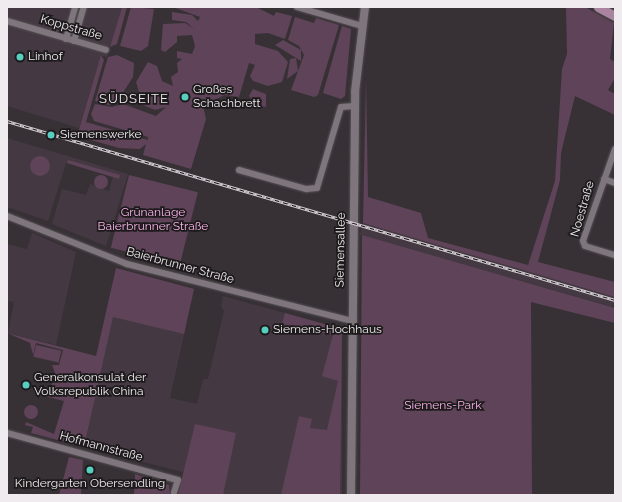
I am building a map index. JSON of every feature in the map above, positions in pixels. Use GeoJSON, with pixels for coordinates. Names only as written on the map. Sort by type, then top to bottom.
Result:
{"type":"FeatureCollection","features":[{"type":"Feature","properties":{"kind":"main road","name":"Siemensallee"},"geometry":{"type":"LineString","coordinates":[[351,495],[355,106],[365,7]]}},
{"type":"Feature","properties":{"kind":"main road"},"geometry":{"type":"LineString","coordinates":[[598,7],[615,16]]}},
{"type":"Feature","properties":{"kind":"street"},"geometry":{"type":"LineString","coordinates":[[66,39],[75,7]]}},
{"type":"Feature","properties":{"kind":"street"},"geometry":{"type":"LineString","coordinates":[[74,41],[84,7]]}},
{"type":"Feature","properties":{"kind":"street"},"geometry":{"type":"LineString","coordinates":[[297,7],[362,26]]}},
{"type":"Feature","properties":{"kind":"street","name":"Koppstraße"},"geometry":{"type":"LineString","coordinates":[[7,21],[106,50]]}},
{"type":"Feature","properties":{"kind":"street"},"geometry":{"type":"LineString","coordinates":[[239,170],[306,190],[317,188],[341,107],[355,106]]}},
{"type":"Feature","properties":{"kind":"street","name":"Noestraße"},"geometry":{"type":"LineString","coordinates":[[615,150],[583,241],[585,246],[615,255]]}},
{"type":"Feature","properties":{"kind":"street"},"geometry":{"type":"LineString","coordinates":[[604,179],[615,183]]}},
{"type":"Feature","properties":{"kind":"street","name":"Baierbrunner Straße"},"geometry":{"type":"LineString","coordinates":[[7,216],[127,264],[352,322]]}},
{"type":"Feature","properties":{"kind":"street","name":"Hofmannstraße"},"geometry":{"type":"LineString","coordinates":[[7,433],[178,480],[174,492]]}},
{"type":"Feature","properties":{"kind":"shaded area"},"geometry":{"type":"Polygon","coordinates":[[[7,7],[122,7],[107,57],[101,56],[79,128],[7,106],[7,7]]]}},
{"type":"Feature","properties":{"kind":"shaded area"},"geometry":{"type":"Polygon","coordinates":[[[7,138],[128,174],[106,246],[52,224],[62,189],[86,195],[90,184],[109,191],[113,177],[66,163],[48,221],[7,207],[7,138]]]}},
{"type":"Feature","properties":{"kind":"shaded area"},"geometry":{"type":"Polygon","coordinates":[[[363,223],[615,295],[613,307],[360,235],[363,223]]]}},
{"type":"Feature","properties":{"kind":"shaded area"},"geometry":{"type":"Polygon","coordinates":[[[32,233],[76,252],[56,345],[8,333],[14,302],[7,301],[7,244],[27,249],[32,233]]]}},
{"type":"Feature","properties":{"kind":"shaded area"},"geometry":{"type":"Polygon","coordinates":[[[123,270],[194,289],[170,398],[197,404],[203,379],[208,379],[224,311],[221,306],[223,296],[342,329],[342,495],[178,495],[183,472],[84,447],[123,270]]]}},
{"type":"Feature","properties":{"kind":"green space"},"geometry":{"type":"Polygon","coordinates":[[[122,7],[127,7],[117,44],[110,47],[122,7]]]}},
{"type":"Feature","properties":{"kind":"green space"},"geometry":{"type":"Polygon","coordinates":[[[131,7],[154,9],[148,46],[141,51],[120,46],[131,7]]]}},
{"type":"Feature","properties":{"kind":"green space"},"geometry":{"type":"Polygon","coordinates":[[[173,7],[256,7],[274,16],[276,12],[292,16],[285,39],[268,33],[255,34],[255,44],[278,51],[288,62],[282,82],[268,86],[253,81],[250,76],[255,65],[249,63],[239,97],[225,95],[203,105],[206,119],[191,169],[143,155],[146,144],[140,149],[119,148],[77,136],[101,55],[104,60],[86,122],[148,140],[148,137],[94,121],[91,114],[95,104],[112,107],[123,104],[156,116],[166,107],[155,110],[143,105],[136,82],[148,62],[157,66],[162,81],[173,86],[171,77],[178,72],[177,63],[182,59],[177,58],[177,51],[192,54],[195,46],[192,35],[177,36],[177,42],[165,52],[161,50],[163,24],[185,23],[194,29],[186,22],[172,20],[172,12],[192,15],[198,21],[200,17],[173,7]]]}},
{"type":"Feature","properties":{"kind":"green space"},"geometry":{"type":"Polygon","coordinates":[[[566,7],[585,7],[614,23],[610,59],[615,62],[615,78],[608,90],[615,94],[615,115],[575,96],[561,153],[560,180],[538,262],[615,282],[615,297],[363,223],[366,78],[368,197],[421,213],[428,238],[528,265],[555,181],[562,69],[567,54],[566,7]]]}},
{"type":"Feature","properties":{"kind":"green space"},"geometry":{"type":"Polygon","coordinates":[[[295,17],[314,23],[316,18],[339,25],[318,95],[314,97],[291,90],[304,55],[299,46],[288,40],[295,17]]]}},
{"type":"Feature","properties":{"kind":"green space"},"geometry":{"type":"Polygon","coordinates":[[[342,26],[351,29],[345,96],[341,99],[323,93],[342,26]]]}},
{"type":"Feature","properties":{"kind":"green space"},"geometry":{"type":"Polygon","coordinates":[[[283,40],[301,50],[301,61],[275,45],[283,40]]]}},
{"type":"Feature","properties":{"kind":"green space"},"geometry":{"type":"Polygon","coordinates":[[[117,55],[134,63],[133,77],[117,102],[109,105],[95,101],[108,57],[117,55]]]}},
{"type":"Feature","properties":{"kind":"green space"},"geometry":{"type":"Polygon","coordinates":[[[296,58],[298,71],[287,79],[290,59],[296,58]]]}},
{"type":"Feature","properties":{"kind":"green space"},"geometry":{"type":"Polygon","coordinates":[[[253,89],[266,94],[266,107],[259,106],[249,96],[253,89]]]}},
{"type":"Feature","properties":{"kind":"green space"},"geometry":{"type":"Polygon","coordinates":[[[40,156],[47,159],[50,166],[47,173],[40,176],[33,173],[30,166],[33,159],[40,156]]]}},
{"type":"Feature","properties":{"kind":"green space"},"geometry":{"type":"Polygon","coordinates":[[[68,160],[120,175],[119,179],[67,163],[68,160]]]}},
{"type":"Feature","properties":{"kind":"green space"},"geometry":{"type":"Polygon","coordinates":[[[98,175],[104,175],[108,179],[108,185],[104,189],[98,189],[94,185],[94,179],[98,175]]]}},
{"type":"Feature","properties":{"kind":"green space","name":"Grünanlage Baierbrunner Straße"},"geometry":{"type":"Polygon","coordinates":[[[129,175],[198,192],[180,265],[111,248],[129,175]]]}},
{"type":"Feature","properties":{"kind":"green space","name":"Siemens-Park"},"geometry":{"type":"Polygon","coordinates":[[[362,235],[615,308],[615,323],[531,302],[532,495],[360,495],[362,235]]]}},
{"type":"Feature","properties":{"kind":"green space"},"geometry":{"type":"Polygon","coordinates":[[[116,268],[194,289],[184,334],[113,317],[84,447],[31,433],[33,427],[25,425],[26,422],[54,434],[64,401],[48,397],[55,373],[52,365],[59,365],[63,350],[36,343],[33,355],[30,343],[7,333],[96,356],[116,268]]]}},
{"type":"Feature","properties":{"kind":"green space"},"geometry":{"type":"Polygon","coordinates":[[[285,313],[342,329],[340,495],[281,495],[299,416],[312,419],[310,428],[327,430],[338,381],[322,376],[333,335],[282,324],[285,313]]]}},
{"type":"Feature","properties":{"kind":"green space"},"geometry":{"type":"Polygon","coordinates":[[[36,345],[61,351],[59,363],[33,357],[36,345]]]}},
{"type":"Feature","properties":{"kind":"green space"},"geometry":{"type":"Polygon","coordinates":[[[28,405],[34,405],[38,409],[38,415],[34,419],[28,419],[24,415],[24,409],[28,405]]]}},
{"type":"Feature","properties":{"kind":"green space"},"geometry":{"type":"Polygon","coordinates":[[[195,424],[236,433],[223,495],[178,495],[195,424]]]}},
{"type":"Feature","properties":{"kind":"green space"},"geometry":{"type":"Polygon","coordinates":[[[69,457],[83,460],[81,495],[59,495],[69,457]]]}},
{"type":"Feature","properties":{"kind":"green space"},"geometry":{"type":"Polygon","coordinates":[[[135,474],[169,485],[170,495],[134,495],[135,474]]]}},
{"type":"Feature","properties":{"kind":"railway"},"geometry":{"type":"LineString","coordinates":[[7,121],[615,300]]}},
{"type":"Feature","properties":{"kind":"place","name":"Linhof"},"geometry":{"type":"Point","coordinates":[20,57]}},
{"type":"Feature","properties":{"kind":"place","name":"Großes Schachbrett"},"geometry":{"type":"Point","coordinates":[185,97]}},
{"type":"Feature","properties":{"kind":"place","name":"Siemenswerke"},"geometry":{"type":"Point","coordinates":[51,135]}},
{"type":"Feature","properties":{"kind":"place","name":"Siemens-Hochhaus"},"geometry":{"type":"Point","coordinates":[265,330]}},
{"type":"Feature","properties":{"kind":"place","name":"Generalkonsulat der Volksrepublik China"},"geometry":{"type":"Point","coordinates":[26,385]}},
{"type":"Feature","properties":{"kind":"place","name":"Kindergarten Obersendling"},"geometry":{"type":"Point","coordinates":[90,470]}},
{"type":"Feature","properties":{"kind":"district","name":"SÜDSEITE"},"geometry":{"type":"Point","coordinates":[134,99]}}]}
